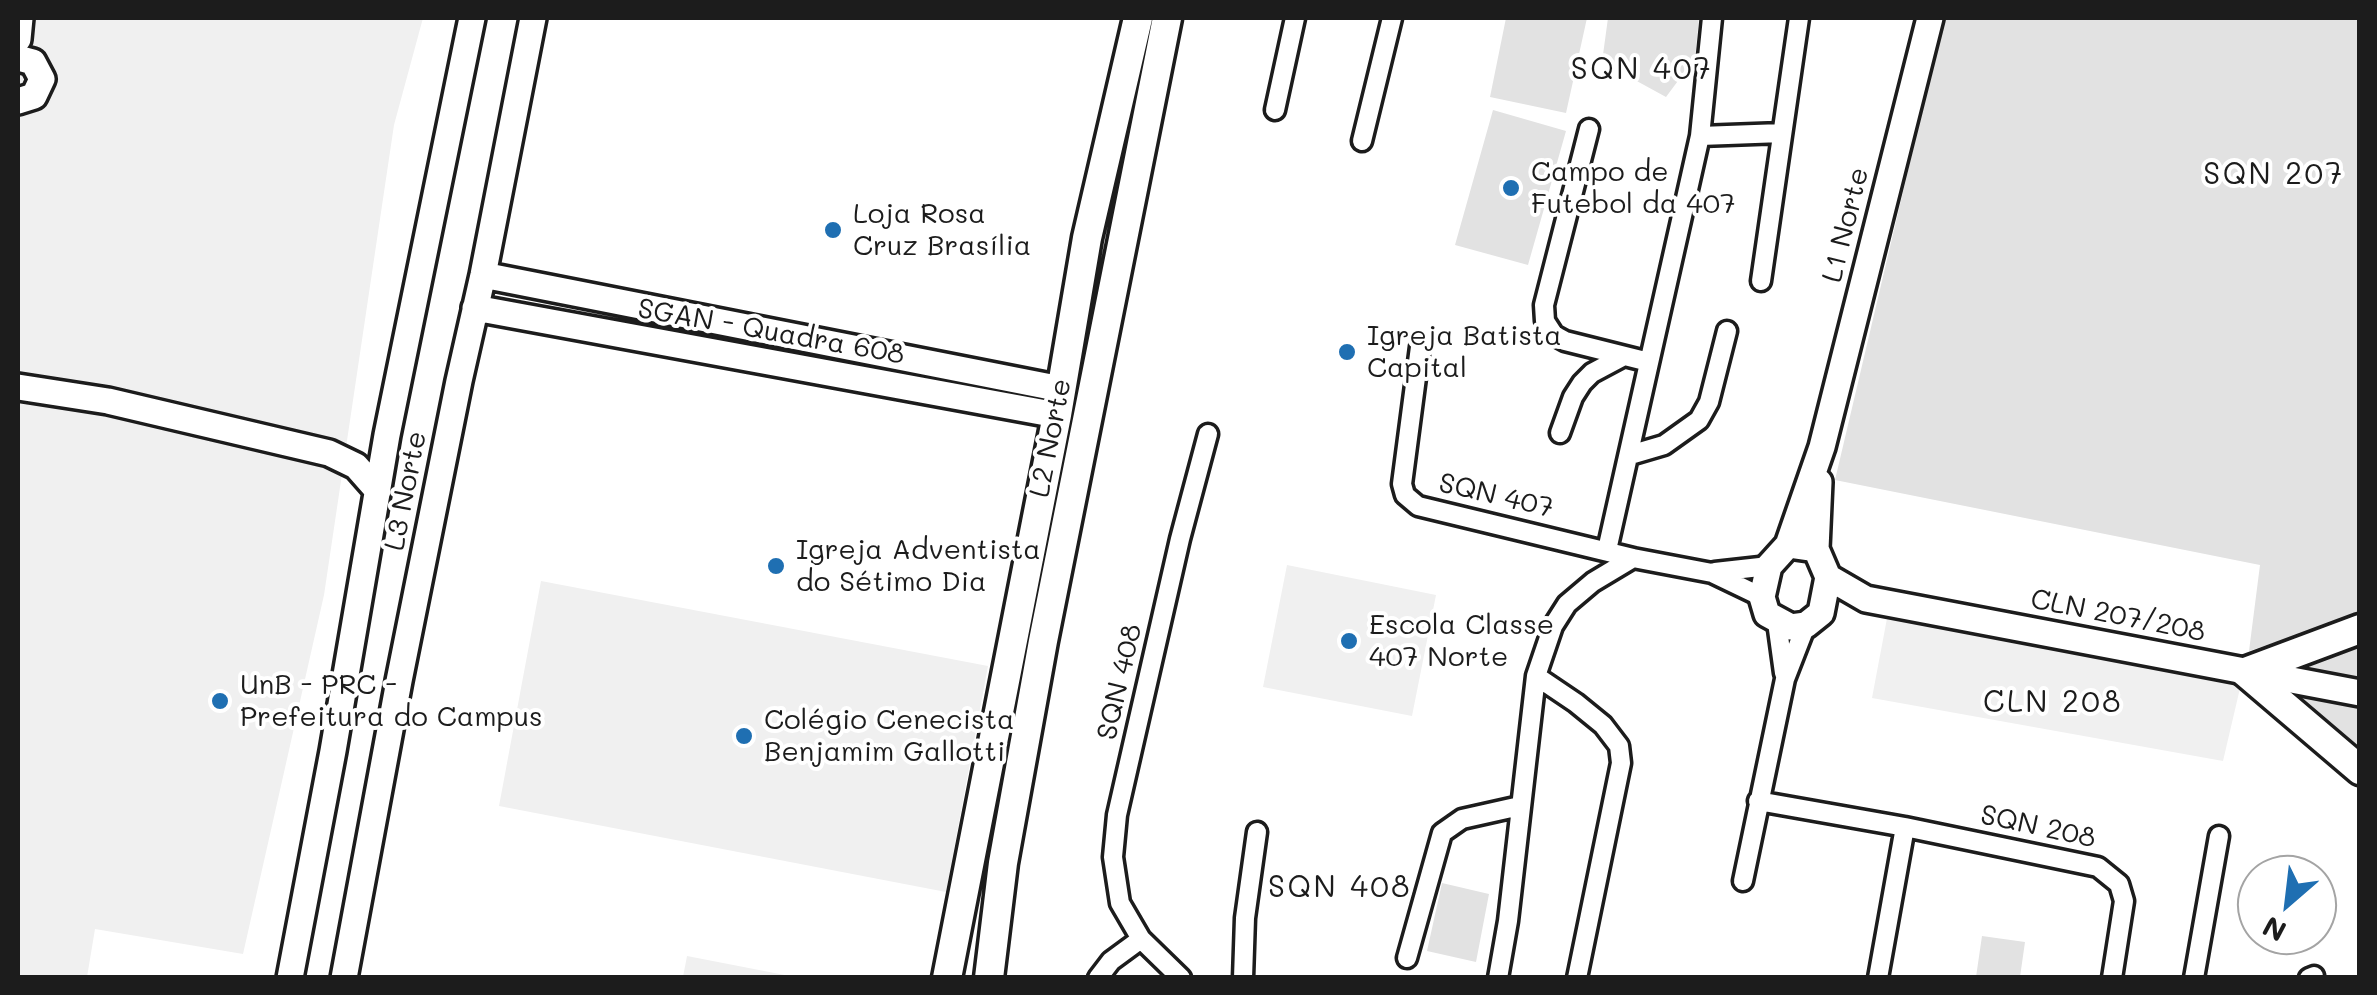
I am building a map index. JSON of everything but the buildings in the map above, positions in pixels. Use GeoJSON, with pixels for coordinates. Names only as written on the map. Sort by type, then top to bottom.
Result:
{"type":"FeatureCollection","features":[{"type":"Feature","properties":{"kind":"main road","name":"L2 Norte"},"geometry":{"type":"LineString","coordinates":[[948,978],[1087,238],[1138,18]]}},
{"type":"Feature","properties":{"kind":"main road","name":"L2 Norte"},"geometry":{"type":"LineString","coordinates":[[989,978],[1003,863],[1043,641],[1168,18]]}},
{"type":"Feature","properties":{"kind":"main road"},"geometry":{"type":"LineString","coordinates":[[2360,629],[2245,672],[2360,770]]}},
{"type":"Feature","properties":{"kind":"street","name":"L3 Norte"},"geometry":{"type":"LineString","coordinates":[[292,972],[387,435],[472,18]]}},
{"type":"Feature","properties":{"kind":"street","name":"L3 Norte"},"geometry":{"type":"LineString","coordinates":[[344,978],[399,682],[533,18]]}},
{"type":"Feature","properties":{"kind":"street"},"geometry":{"type":"LineString","coordinates":[[1274,110],[1295,18]]}},
{"type":"Feature","properties":{"kind":"street"},"geometry":{"type":"LineString","coordinates":[[1362,141],[1392,18]]}},
{"type":"Feature","properties":{"kind":"street"},"geometry":{"type":"LineString","coordinates":[[1607,550],[1700,136],[1712,18]]}},
{"type":"Feature","properties":{"kind":"street"},"geometry":{"type":"LineString","coordinates":[[1760,281],[1798,18]]}},
{"type":"Feature","properties":{"kind":"street","name":"L1 Norte"},"geometry":{"type":"LineString","coordinates":[[1788,545],[1822,447],[1930,18]]}},
{"type":"Feature","properties":{"kind":"street"},"geometry":{"type":"LineString","coordinates":[[19,30],[25,60],[41,72],[42,85],[34,96],[19,103]]}},
{"type":"Feature","properties":{"kind":"street"},"geometry":{"type":"LineString","coordinates":[[1589,129],[1543,310],[1548,328],[1559,338],[1649,362]]}},
{"type":"Feature","properties":{"kind":"street"},"geometry":{"type":"LineString","coordinates":[[1700,136],[1782,133]]}},
{"type":"Feature","properties":{"kind":"street"},"geometry":{"type":"LineString","coordinates":[[483,276],[1059,402]]}},
{"type":"Feature","properties":{"kind":"street","name":"SGAN - Quadra 608"},"geometry":{"type":"LineString","coordinates":[[475,308],[1059,402]]}},
{"type":"Feature","properties":{"kind":"street"},"geometry":{"type":"LineString","coordinates":[[1630,455],[1664,445],[1699,420],[1709,402],[1726,331]]}},
{"type":"Feature","properties":{"kind":"street","name":"SQN 407"},"geometry":{"type":"LineString","coordinates":[[1420,347],[1402,484],[1405,494],[1428,511],[1712,573]]}},
{"type":"Feature","properties":{"kind":"street"},"geometry":{"type":"LineString","coordinates":[[1560,433],[1582,383],[1622,357]]}},
{"type":"Feature","properties":{"kind":"street"},"geometry":{"type":"LineString","coordinates":[[19,387],[194,420],[340,456],[365,474],[378,490]]}},
{"type":"Feature","properties":{"kind":"street","name":"SQN 408"},"geometry":{"type":"LineString","coordinates":[[1182,978],[1141,939],[1120,903],[1115,880],[1117,814],[1208,434]]}},
{"type":"Feature","properties":{"kind":"street"},"geometry":{"type":"LineString","coordinates":[[340,456],[373,447],[387,435]]}},
{"type":"Feature","properties":{"kind":"street","name":"L1 Norte"},"geometry":{"type":"LineString","coordinates":[[1816,549],[1822,447]]}},
{"type":"Feature","properties":{"kind":"street"},"geometry":{"type":"LineString","coordinates":[[1743,881],[1785,679],[1813,619],[1828,577],[1816,549],[1788,545],[1769,566],[1762,597],[1767,614],[1790,627],[1813,619]]}},
{"type":"Feature","properties":{"kind":"street"},"geometry":{"type":"LineString","coordinates":[[1498,978],[1511,903],[1536,676],[1553,626],[1567,604],[1593,582],[1633,558]]}},
{"type":"Feature","properties":{"kind":"street"},"geometry":{"type":"LineString","coordinates":[[1712,573],[1769,566]]}},
{"type":"Feature","properties":{"kind":"street"},"geometry":{"type":"LineString","coordinates":[[1712,573],[1762,597]]}},
{"type":"Feature","properties":{"kind":"street","name":"CLN 207/208"},"geometry":{"type":"LineString","coordinates":[[1828,577],[1866,599],[2360,693]]}},
{"type":"Feature","properties":{"kind":"street","name":"CLN 207/208"},"geometry":{"type":"LineString","coordinates":[[1813,619],[1866,599]]}},
{"type":"Feature","properties":{"kind":"street"},"geometry":{"type":"LineString","coordinates":[[1777,622],[1785,679]]}},
{"type":"Feature","properties":{"kind":"street"},"geometry":{"type":"LineString","coordinates":[[1536,676],[1576,703],[1620,746],[1622,764],[1576,978]]}},
{"type":"Feature","properties":{"kind":"street","name":"SQN 208"},"geometry":{"type":"LineString","coordinates":[[1758,801],[2098,867],[2119,884],[2124,901],[2112,978]]}},
{"type":"Feature","properties":{"kind":"street"},"geometry":{"type":"LineString","coordinates":[[1407,958],[1442,833],[1462,819],[1520,806]]}},
{"type":"Feature","properties":{"kind":"street"},"geometry":{"type":"LineString","coordinates":[[1878,978],[1905,827]]}},
{"type":"Feature","properties":{"kind":"street"},"geometry":{"type":"LineString","coordinates":[[1243,978],[1245,918],[1256,832]]}},
{"type":"Feature","properties":{"kind":"street"},"geometry":{"type":"LineString","coordinates":[[2194,978],[2219,836]]}},
{"type":"Feature","properties":{"kind":"street"},"geometry":{"type":"LineString","coordinates":[[1098,978],[1112,961],[1141,939]]}},
{"type":"Feature","properties":{"kind":"shaded area"},"geometry":{"type":"Polygon","coordinates":[[[18,18],[423,18],[394,125],[324,595],[243,954],[95,929],[87,977],[18,977],[18,18]]]}},
{"type":"Feature","properties":{"kind":"shaded area"},"geometry":{"type":"Polygon","coordinates":[[[1506,18],[1587,18],[1566,113],[1490,97],[1506,18]]]}},
{"type":"Feature","properties":{"kind":"shaded area"},"geometry":{"type":"Polygon","coordinates":[[[1608,18],[1699,18],[1695,58],[1666,97],[1602,62],[1608,18]]]}},
{"type":"Feature","properties":{"kind":"shaded area"},"geometry":{"type":"Polygon","coordinates":[[[1944,18],[2359,18],[2359,615],[2249,651],[2260,565],[1835,480],[1944,18]]]}},
{"type":"Feature","properties":{"kind":"shaded area","name":"Campo de Futebol da 407"},"geometry":{"type":"Polygon","coordinates":[[[1493,110],[1566,131],[1528,265],[1455,245],[1493,110]]]}},
{"type":"Feature","properties":{"kind":"shaded area","name":"Escola Classe 407 Norte"},"geometry":{"type":"Polygon","coordinates":[[[1287,565],[1436,595],[1412,716],[1263,687],[1287,565]]]}},
{"type":"Feature","properties":{"kind":"shaded area","name":"Colégio Cenecista Benjamim Gallotti"},"geometry":{"type":"Polygon","coordinates":[[[541,581],[988,666],[946,892],[499,806],[541,581]]]}},
{"type":"Feature","properties":{"kind":"shaded area"},"geometry":{"type":"Polygon","coordinates":[[[1888,613],[2241,684],[2223,761],[1872,698],[1888,613]]]}},
{"type":"Feature","properties":{"kind":"shaded area"},"geometry":{"type":"Polygon","coordinates":[[[2359,637],[2359,685],[2272,668],[2359,637]]]}},
{"type":"Feature","properties":{"kind":"shaded area"},"geometry":{"type":"Polygon","coordinates":[[[2271,685],[2359,701],[2359,763],[2271,685]]]}},
{"type":"Feature","properties":{"kind":"shaded area"},"geometry":{"type":"Polygon","coordinates":[[[1442,883],[1489,894],[1476,962],[1427,951],[1442,883]]]}},
{"type":"Feature","properties":{"kind":"shaded area"},"geometry":{"type":"Polygon","coordinates":[[[1982,936],[2025,942],[2020,977],[1976,977],[1982,936]]]}},
{"type":"Feature","properties":{"kind":"shaded area"},"geometry":{"type":"Polygon","coordinates":[[[687,956],[795,977],[683,977],[687,956]]]}},
{"type":"Feature","properties":{"kind":"place","name":"Campo de Futebol da 407"},"geometry":{"type":"Point","coordinates":[1511,188]}},
{"type":"Feature","properties":{"kind":"place","name":"Loja Rosa Cruz Brasília"},"geometry":{"type":"Point","coordinates":[833,230]}},
{"type":"Feature","properties":{"kind":"place","name":"Igreja Batista Capital"},"geometry":{"type":"Point","coordinates":[1347,352]}},
{"type":"Feature","properties":{"kind":"place","name":"Igreja Adventista do Sétimo Dia"},"geometry":{"type":"Point","coordinates":[776,566]}},
{"type":"Feature","properties":{"kind":"place","name":"Escola Classe 407 Norte"},"geometry":{"type":"Point","coordinates":[1349,641]}},
{"type":"Feature","properties":{"kind":"place","name":"UnB - PRC - Prefeitura do Campus"},"geometry":{"type":"Point","coordinates":[220,701]}},
{"type":"Feature","properties":{"kind":"place","name":"Colégio Cenecista Benjamim Gallotti"},"geometry":{"type":"Point","coordinates":[744,736]}},
{"type":"Feature","properties":{"kind":"district","name":"SQN 407"},"geometry":{"type":"Point","coordinates":[1642,70]}},
{"type":"Feature","properties":{"kind":"district","name":"SQN 207"},"geometry":{"type":"Point","coordinates":[2274,175]}},
{"type":"Feature","properties":{"kind":"district","name":"CLN 208"},"geometry":{"type":"Point","coordinates":[2053,703]}},
{"type":"Feature","properties":{"kind":"district","name":"SQN 408"},"geometry":{"type":"Point","coordinates":[1340,888]}}]}
